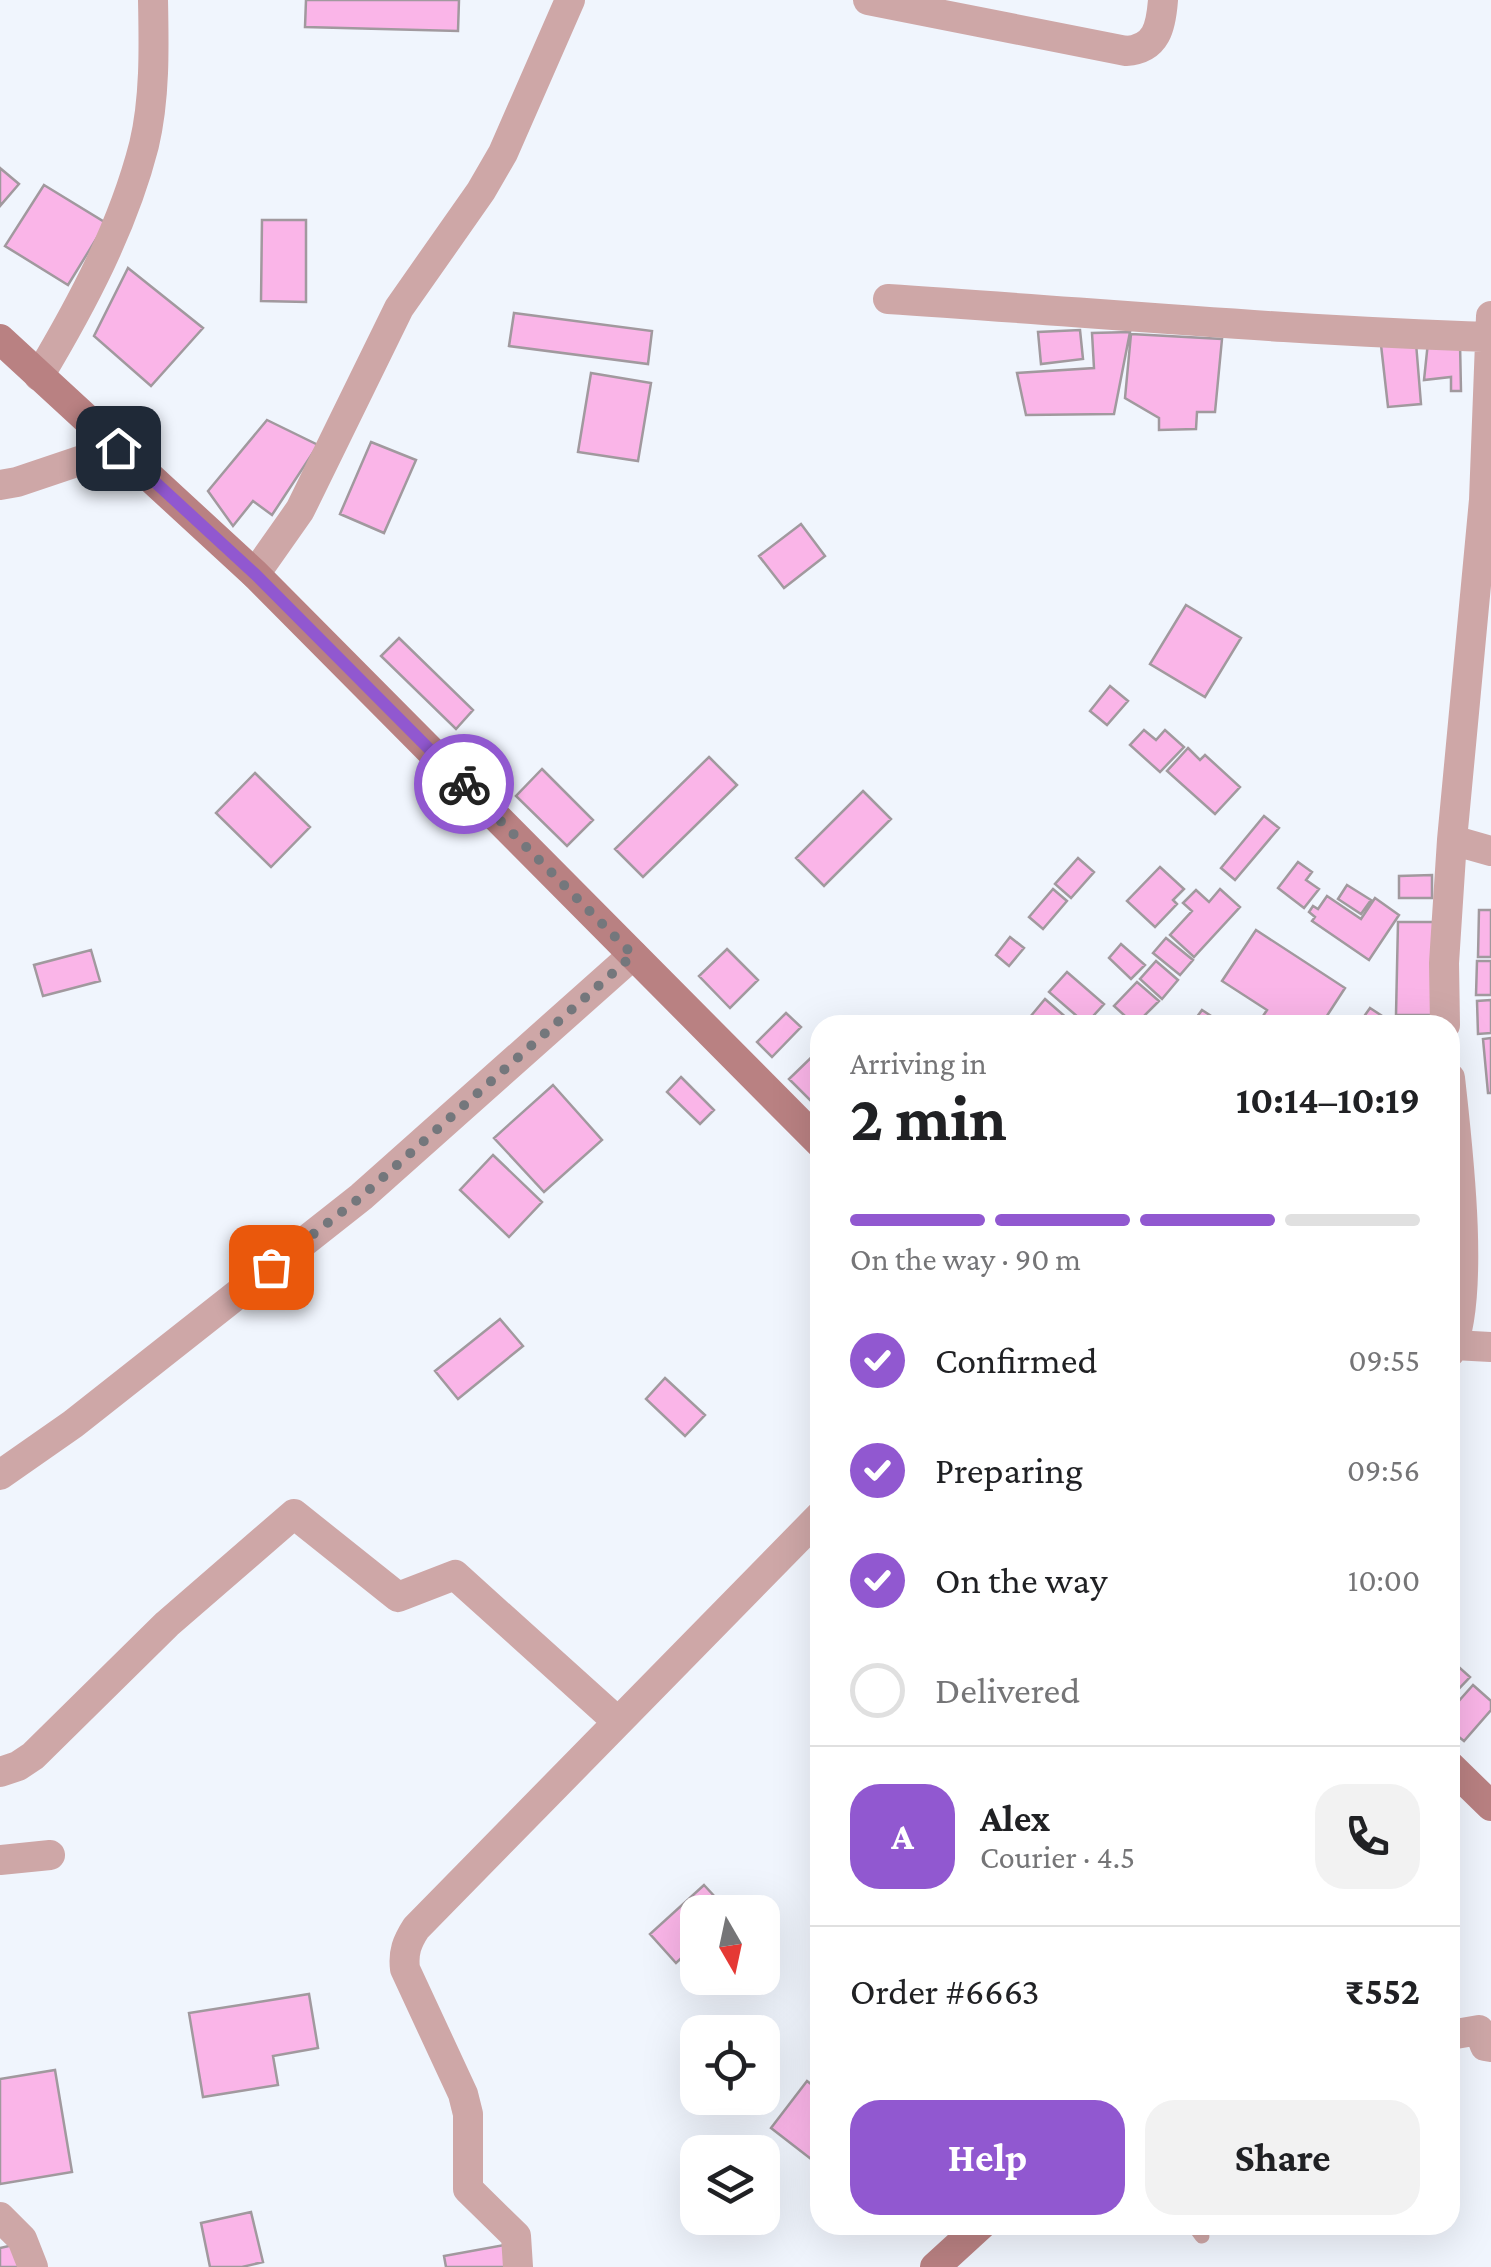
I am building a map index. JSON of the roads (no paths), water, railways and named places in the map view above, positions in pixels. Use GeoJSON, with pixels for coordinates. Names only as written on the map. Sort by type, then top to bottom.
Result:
{"type":"FeatureCollection","features":[{"type":"Feature","properties":{"kind":"street"},"geometry":{"type":"LineString","coordinates":[[39,376],[100,264],[144,145],[150,103],[154,0]]}},
{"type":"Feature","properties":{"kind":"street"},"geometry":{"type":"LineString","coordinates":[[255,574],[300,510],[399,308],[481,191],[502,153],[570,0]]}},
{"type":"Feature","properties":{"kind":"street"},"geometry":{"type":"LineString","coordinates":[[868,0],[1138,50],[1158,34],[1163,0]]}},
{"type":"Feature","properties":{"kind":"street"},"geometry":{"type":"LineString","coordinates":[[888,299],[1336,332],[1490,336]]}},
{"type":"Feature","properties":{"kind":"street"},"geometry":{"type":"LineString","coordinates":[[1445,1015],[1452,840],[1488,500],[1491,316]]}},
{"type":"Feature","properties":{"kind":"street"},"geometry":{"type":"LineString","coordinates":[[0,338],[255,574],[810,1133]]}},
{"type":"Feature","properties":{"kind":"street"},"geometry":{"type":"LineString","coordinates":[[0,485],[118,448]]}},
{"type":"Feature","properties":{"kind":"street"},"geometry":{"type":"LineString","coordinates":[[1452,840],[1491,851]]}},
{"type":"Feature","properties":{"kind":"street"},"geometry":{"type":"LineString","coordinates":[[0,1475],[74,1424],[361,1197],[633,955]]}},
{"type":"Feature","properties":{"kind":"street"},"geometry":{"type":"LineString","coordinates":[[1460,1227],[1460,1311]]}},
{"type":"Feature","properties":{"kind":"street"},"geometry":{"type":"LineString","coordinates":[[1460,1349],[1491,1347]]}},
{"type":"Feature","properties":{"kind":"street"},"geometry":{"type":"LineString","coordinates":[[0,1772],[34,1756],[167,1624],[294,1514],[398,1597],[455,1575],[618,1722]]}},
{"type":"Feature","properties":{"kind":"street"},"geometry":{"type":"LineString","coordinates":[[518,2267],[516,2236],[468,2189],[468,2114],[464,2094],[405,1969],[405,1949],[416,1928],[810,1526]]}},
{"type":"Feature","properties":{"kind":"street"},"geometry":{"type":"LineString","coordinates":[[1460,1783],[1491,1806]]}},
{"type":"Feature","properties":{"kind":"street"},"geometry":{"type":"LineString","coordinates":[[0,1860],[50,1855]]}},
{"type":"Feature","properties":{"kind":"street"},"geometry":{"type":"LineString","coordinates":[[1460,2033],[1479,2030],[1485,2046],[1491,2048]]}},
{"type":"Feature","properties":{"kind":"street"},"geometry":{"type":"LineString","coordinates":[[0,2217],[22,2239],[34,2267]]}},
{"type":"Feature","properties":{"kind":"street"},"geometry":{"type":"LineString","coordinates":[[935,2267],[970,2235]]}}]}
